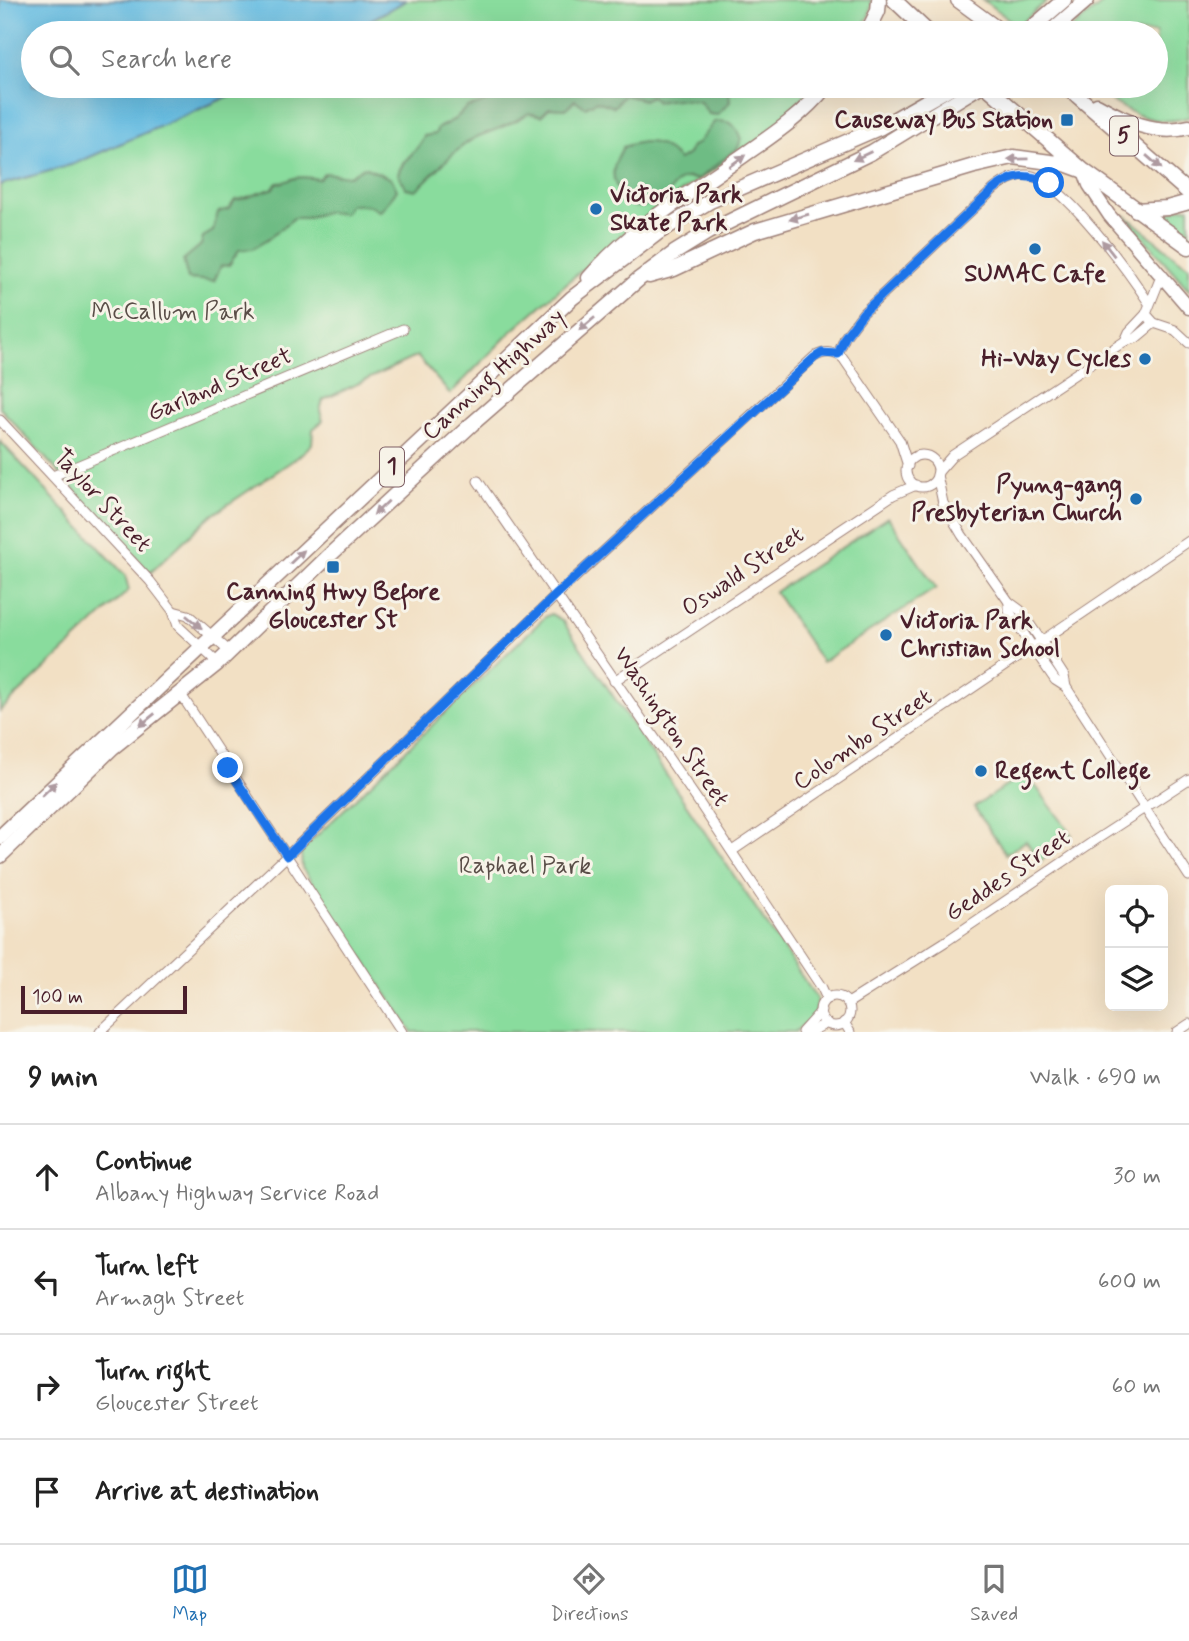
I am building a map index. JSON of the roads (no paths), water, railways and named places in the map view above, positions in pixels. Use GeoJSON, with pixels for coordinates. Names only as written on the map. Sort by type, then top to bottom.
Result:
{"type":"FeatureCollection","features":[{"type":"Feature","properties":{"kind":"highway"},"geometry":{"type":"LineString","coordinates":[[873,21],[879,0]]}},
{"type":"Feature","properties":{"kind":"highway"},"geometry":{"type":"LineString","coordinates":[[894,0],[916,21]]}},
{"type":"Feature","properties":{"kind":"highway"},"geometry":{"type":"LineString","coordinates":[[958,0],[987,21]]}},
{"type":"Feature","properties":{"kind":"highway"},"geometry":{"type":"LineString","coordinates":[[1053,21],[1064,0]]}},
{"type":"Feature","properties":{"kind":"highway"},"geometry":{"type":"LineString","coordinates":[[1057,21],[1087,0]]}},
{"type":"Feature","properties":{"kind":"highway"},"geometry":{"type":"LineString","coordinates":[[572,298],[610,254],[655,218],[774,134],[812,98]]}},
{"type":"Feature","properties":{"kind":"highway"},"geometry":{"type":"LineString","coordinates":[[938,104],[943,98]]}},
{"type":"Feature","properties":{"kind":"highway","name":"1"},"geometry":{"type":"LineString","coordinates":[[938,104],[952,98]]}},
{"type":"Feature","properties":{"kind":"highway","name":"5"},"geometry":{"type":"LineString","coordinates":[[1000,98],[1084,171],[1136,210]]}},
{"type":"Feature","properties":{"kind":"highway","name":"5"},"geometry":{"type":"LineString","coordinates":[[1080,98],[1189,193]]}},
{"type":"Feature","properties":{"kind":"highway"},"geometry":{"type":"LineString","coordinates":[[1086,98],[1149,129],[1169,131],[1189,127]]}},
{"type":"Feature","properties":{"kind":"highway","name":"Canning Highway"},"geometry":{"type":"LineString","coordinates":[[0,837],[572,298],[659,232],[710,201],[938,104]]}},
{"type":"Feature","properties":{"kind":"highway","name":"Canning Highway"},"geometry":{"type":"LineString","coordinates":[[0,856],[113,747],[218,663],[472,424],[639,279],[674,253],[717,227],[872,152],[938,104]]}},
{"type":"Feature","properties":{"kind":"highway"},"geometry":{"type":"LineString","coordinates":[[639,279],[674,269],[755,231],[974,166],[1013,157],[1065,164],[1084,171]]}},
{"type":"Feature","properties":{"kind":"highway"},"geometry":{"type":"LineString","coordinates":[[1136,210],[1167,208],[1189,202]]}},
{"type":"Feature","properties":{"kind":"highway"},"geometry":{"type":"LineString","coordinates":[[1136,210],[1189,247]]}},
{"type":"Feature","properties":{"kind":"main road"},"geometry":{"type":"LineString","coordinates":[[1084,171],[1088,185],[1109,215],[1189,308]]}},
{"type":"Feature","properties":{"kind":"street"},"geometry":{"type":"LineString","coordinates":[[838,354],[845,337],[863,313],[1005,180],[1027,175],[1049,183],[1104,242],[1149,303]]}},
{"type":"Feature","properties":{"kind":"street"},"geometry":{"type":"LineString","coordinates":[[1125,341],[1129,332],[1146,314],[1162,274]]}},
{"type":"Feature","properties":{"kind":"street"},"geometry":{"type":"LineString","coordinates":[[1146,314],[1154,323],[1175,330],[1189,343]]}},
{"type":"Feature","properties":{"kind":"street"},"geometry":{"type":"LineString","coordinates":[[919,486],[930,484],[953,455],[1125,341],[1136,338],[1154,323]]}},
{"type":"Feature","properties":{"kind":"street","name":"Garland Street"},"geometry":{"type":"LineString","coordinates":[[53,476],[403,329]]}},
{"type":"Feature","properties":{"kind":"street"},"geometry":{"type":"LineString","coordinates":[[100,1032],[287,856],[557,594],[814,358],[822,353],[838,354],[846,362],[900,441],[910,482],[943,503]]}},
{"type":"Feature","properties":{"kind":"street","name":"Taylor Street"},"geometry":{"type":"LineString","coordinates":[[0,420],[150,581],[173,611],[178,626],[218,663]]}},
{"type":"Feature","properties":{"kind":"street"},"geometry":{"type":"LineString","coordinates":[[900,441],[936,464],[943,503],[962,535],[1042,642],[1064,676],[1066,687],[1189,876]]}},
{"type":"Feature","properties":{"kind":"street"},"geometry":{"type":"LineString","coordinates":[[907,470],[909,462],[924,456],[953,455]]}},
{"type":"Feature","properties":{"kind":"street","name":"Oswald Street"},"geometry":{"type":"LineString","coordinates":[[893,495],[907,470]]}},
{"type":"Feature","properties":{"kind":"street","name":"Washington Street"},"geometry":{"type":"LineString","coordinates":[[478,481],[732,851],[827,999]]}},
{"type":"Feature","properties":{"kind":"street","name":"Oswald Street"},"geometry":{"type":"LineString","coordinates":[[614,681],[893,495],[919,486]]}},
{"type":"Feature","properties":{"kind":"street","name":"Colombo Street"},"geometry":{"type":"LineString","coordinates":[[732,851],[1189,541]]}},
{"type":"Feature","properties":{"kind":"street"},"geometry":{"type":"LineString","coordinates":[[1009,601],[1009,611],[1033,648],[1055,680],[1066,687]]}},
{"type":"Feature","properties":{"kind":"street","name":"Taylor Street"},"geometry":{"type":"LineString","coordinates":[[173,611],[188,615],[230,652]]}},
{"type":"Feature","properties":{"kind":"street"},"geometry":{"type":"LineString","coordinates":[[180,693],[402,1032]]}},
{"type":"Feature","properties":{"kind":"street","name":"Geddes Street"},"geometry":{"type":"LineString","coordinates":[[848,1003],[1189,779]]}},
{"type":"Feature","properties":{"kind":"street"},"geometry":{"type":"LineString","coordinates":[[802,1032],[821,1011],[827,999],[838,996],[848,1003],[849,1016],[844,1022],[838,1025],[827,1023],[810,1032]]}},
{"type":"Feature","properties":{"kind":"street"},"geometry":{"type":"LineString","coordinates":[[821,1011],[827,1023]]}},
{"type":"Feature","properties":{"kind":"street"},"geometry":{"type":"LineString","coordinates":[[844,1022],[850,1032]]}},
{"type":"Feature","properties":{"kind":"street"},"geometry":{"type":"LineString","coordinates":[[1177,1032],[1189,1024]]}},
{"type":"Feature","properties":{"kind":"water"},"geometry":{"type":"Polygon","coordinates":[[[0,0],[407,0],[369,21],[21,21],[21,98],[225,98],[74,164],[0,185],[0,0]]]}},
{"type":"Feature","properties":{"kind":"place","name":"Causeway Bus Station"},"geometry":{"type":"Point","coordinates":[1067,120]}},
{"type":"Feature","properties":{"kind":"place","name":"Victoria Park Skate Park"},"geometry":{"type":"Point","coordinates":[596,209]}},
{"type":"Feature","properties":{"kind":"place","name":"SUMAC Cafe"},"geometry":{"type":"Point","coordinates":[1035,249]}},
{"type":"Feature","properties":{"kind":"place","name":"Hi-Way Cycles"},"geometry":{"type":"Point","coordinates":[1145,359]}},
{"type":"Feature","properties":{"kind":"place","name":"Pyung-gang Presbyterian Church"},"geometry":{"type":"Point","coordinates":[1136,499]}},
{"type":"Feature","properties":{"kind":"place","name":"Canning Hwy Before Gloucester St"},"geometry":{"type":"Point","coordinates":[333,567]}},
{"type":"Feature","properties":{"kind":"place","name":"Victoria Park Christian School"},"geometry":{"type":"Point","coordinates":[886,635]}},
{"type":"Feature","properties":{"kind":"place","name":"Regent College"},"geometry":{"type":"Point","coordinates":[981,771]}},
{"type":"Feature","properties":{"kind":"park label","name":"McCallum Park"},"geometry":{"type":"Point","coordinates":[173,312]}},
{"type":"Feature","properties":{"kind":"park label","name":"Raphael Park"},"geometry":{"type":"Point","coordinates":[525,866]}}]}
